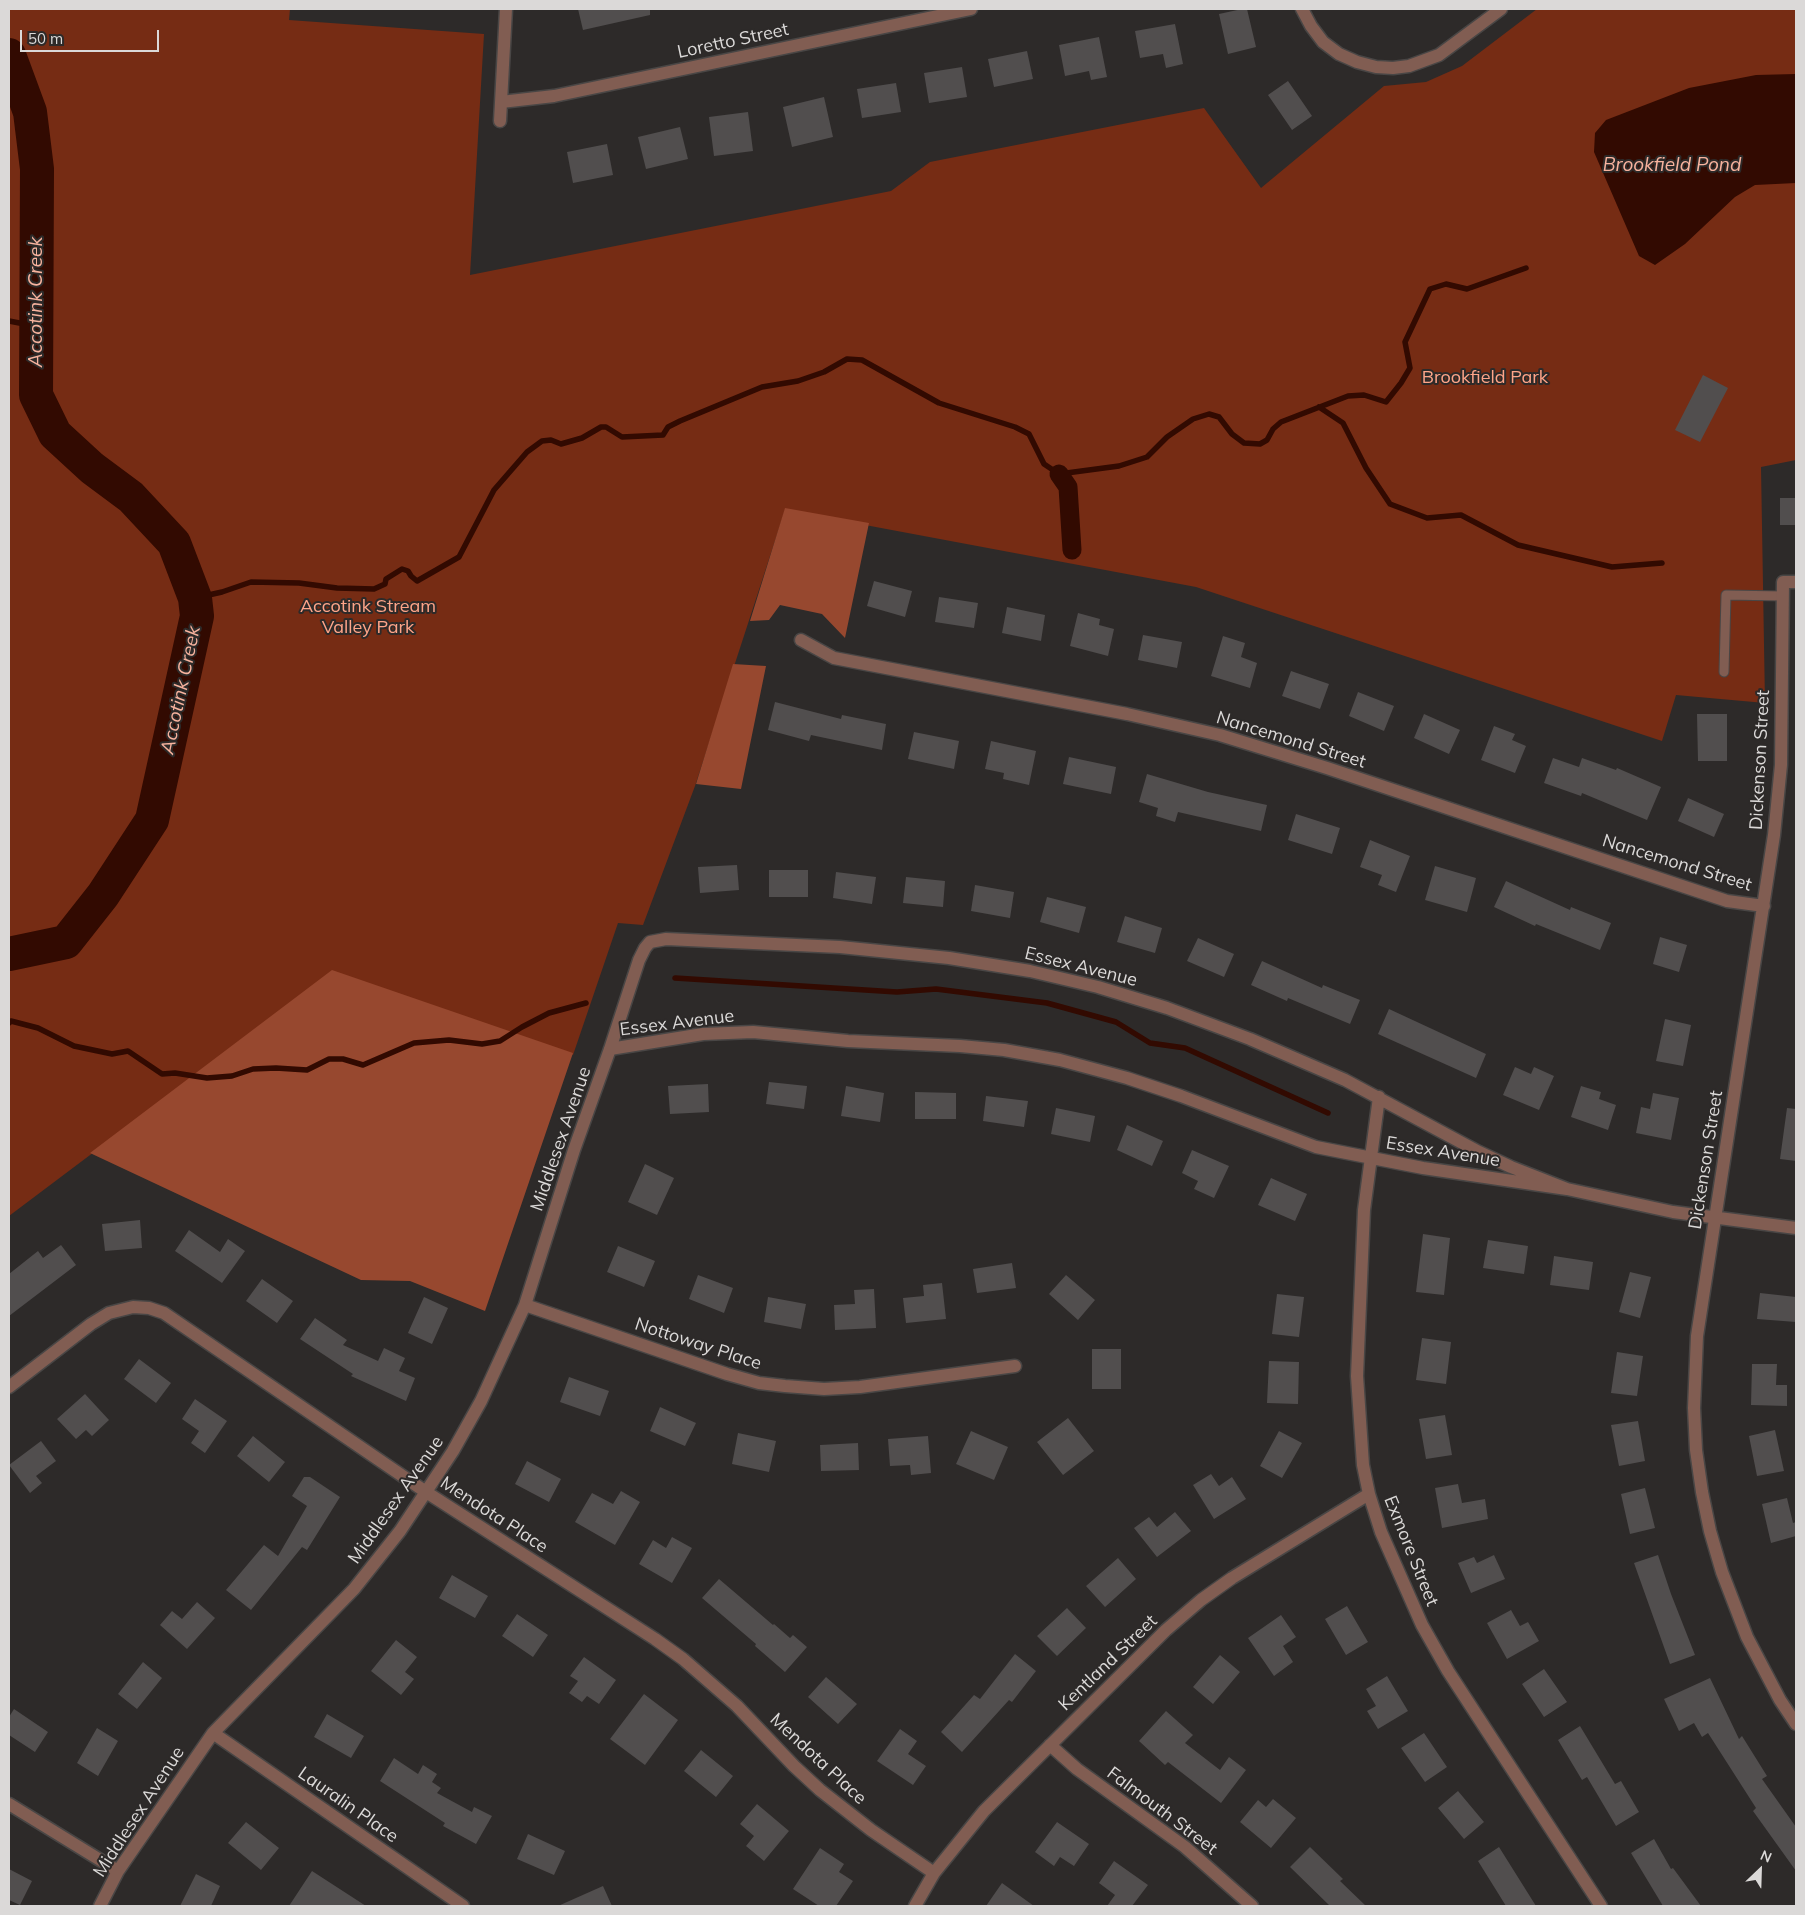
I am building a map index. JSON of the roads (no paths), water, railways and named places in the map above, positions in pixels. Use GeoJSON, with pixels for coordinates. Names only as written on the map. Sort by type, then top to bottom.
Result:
{"type":"FeatureCollection","features":[{"type":"Feature","properties":{"kind":"street"},"geometry":{"type":"LineString","coordinates":[[500,121],[506,9]]}},
{"type":"Feature","properties":{"kind":"street","name":"Loretto Street"},"geometry":{"type":"LineString","coordinates":[[501,102],[554,96],[971,9]]}},
{"type":"Feature","properties":{"kind":"street"},"geometry":{"type":"LineString","coordinates":[[1302,9],[1311,26],[1323,42],[1339,54],[1357,62],[1376,67],[1393,68],[1409,66],[1439,55],[1500,9]]}},
{"type":"Feature","properties":{"kind":"street","name":"Dickenson Street"},"geometry":{"type":"LineString","coordinates":[[1796,582],[1783,582],[1781,765],[1774,835],[1714,1218],[1697,1336],[1694,1375],[1696,1450],[1702,1492],[1712,1539],[1734,1607],[1751,1645],[1780,1700],[1796,1724]]}},
{"type":"Feature","properties":{"kind":"street","name":"Nancemond Street"},"geometry":{"type":"LineString","coordinates":[[801,640],[834,658],[1127,714],[1220,735],[1336,771],[1727,900],[1764,906]]}},
{"type":"Feature","properties":{"kind":"street","name":"Essex Avenue"},"geometry":{"type":"LineString","coordinates":[[1567,1188],[1511,1167],[1479,1152],[1379,1096],[1345,1080],[1250,1039],[1167,1008],[1098,987],[1030,971],[949,958],[840,947],[666,939],[650,942],[644,948],[639,960],[610,1049],[703,1034],[752,1032],[848,1041],[1004,1050],[1060,1060],[1127,1078],[1181,1096],[1316,1147],[1423,1168],[1567,1188],[1673,1212],[1796,1228]]}},
{"type":"Feature","properties":{"kind":"street","name":"Middlesex Avenue"},"geometry":{"type":"LineString","coordinates":[[100,1906],[118,1871],[213,1734],[354,1589],[400,1531],[453,1451],[481,1401],[525,1305],[574,1150],[610,1049]]}},
{"type":"Feature","properties":{"kind":"street","name":"Exmore Street"},"geometry":{"type":"LineString","coordinates":[[1379,1096],[1364,1210],[1356,1376],[1363,1465],[1369,1494],[1381,1532],[1422,1625],[1448,1671],[1601,1906]]}},
{"type":"Feature","properties":{"kind":"street","name":"Nottoway Place"},"geometry":{"type":"LineString","coordinates":[[525,1305],[727,1374],[785,1386],[824,1389],[860,1386],[1015,1366]]}},
{"type":"Feature","properties":{"kind":"street","name":"Mendota Place"},"geometry":{"type":"LineString","coordinates":[[9,1387],[90,1324],[109,1312],[123,1308],[148,1308],[164,1313],[426,1492],[655,1639],[683,1659],[737,1706],[794,1766],[820,1790],[871,1830],[934,1873]]}},
{"type":"Feature","properties":{"kind":"street","name":"Kentland Street"},"geometry":{"type":"LineString","coordinates":[[915,1906],[934,1873],[984,1811],[1166,1630],[1201,1600],[1232,1578],[1369,1494]]}},
{"type":"Feature","properties":{"kind":"street","name":"Lauralin Place"},"geometry":{"type":"LineString","coordinates":[[213,1734],[463,1906]]}},
{"type":"Feature","properties":{"kind":"street","name":"Falmouth Street"},"geometry":{"type":"LineString","coordinates":[[1050,1745],[1077,1769],[1185,1847],[1252,1906]]}},
{"type":"Feature","properties":{"kind":"street"},"geometry":{"type":"LineString","coordinates":[[9,1804],[118,1871]]}},
{"type":"Feature","properties":{"kind":"lane"},"geometry":{"type":"LineString","coordinates":[[1724,672],[1726,595],[1783,596]]}},
{"type":"Feature","properties":{"kind":"water","name":"Brookfield Pond"},"geometry":{"type":"Polygon","coordinates":[[[1796,74],[1796,183],[1755,185],[1735,197],[1685,244],[1655,265],[1639,256],[1594,152],[1595,133],[1606,120],[1689,88],[1756,75],[1796,74]]]}},
{"type":"Feature","properties":{"kind":"waterway","name":"Accotink Creek"},"geometry":{"type":"LineString","coordinates":[[9,55],[30,112],[37,169],[36,395],[55,434],[92,468],[131,497],[174,543],[195,598],[197,616],[152,820],[103,895],[66,942],[9,954]]}},
{"type":"Feature","properties":{"kind":"waterway"},"geometry":{"type":"LineString","coordinates":[[195,598],[222,592],[251,582],[299,583],[337,588],[374,589],[385,584],[386,579],[402,569],[408,571],[417,581],[459,557],[494,490],[527,452],[542,441],[551,440],[561,444],[582,438],[601,427],[606,427],[622,437],[663,435],[668,427],[680,421],[762,387],[798,381],[824,372],[847,359],[862,360],[939,403],[1015,427],[1029,434],[1044,464],[1059,474],[1119,466],[1147,457],[1167,437],[1193,419],[1209,414],[1219,417],[1232,434],[1244,443],[1260,444],[1267,440],[1273,429],[1281,422],[1348,396],[1364,395],[1386,402],[1410,368],[1405,342],[1430,289],[1446,284],[1467,289],[1526,268]]}},
{"type":"Feature","properties":{"kind":"waterway"},"geometry":{"type":"LineString","coordinates":[[9,321],[35,326]]}},
{"type":"Feature","properties":{"kind":"waterway"},"geometry":{"type":"LineString","coordinates":[[1319,407],[1343,423],[1366,468],[1390,504],[1427,518],[1461,515],[1518,545],[1612,567],[1662,563]]}},
{"type":"Feature","properties":{"kind":"waterway"},"geometry":{"type":"LineString","coordinates":[[1059,474],[1068,487],[1072,550]]}},
{"type":"Feature","properties":{"kind":"waterway"},"geometry":{"type":"LineString","coordinates":[[675,978],[897,992],[936,989],[1047,1003],[1116,1022],[1150,1043],[1185,1048],[1328,1113]]}},
{"type":"Feature","properties":{"kind":"waterway"},"geometry":{"type":"LineString","coordinates":[[9,1023],[11,1021],[38,1028],[74,1046],[112,1054],[128,1051],[162,1074],[175,1073],[207,1078],[232,1076],[253,1069],[307,1070],[329,1059],[343,1059],[363,1065],[414,1043],[449,1040],[482,1044],[500,1041],[549,1013],[586,1003]]}},
{"type":"Feature","properties":{"kind":"park label","name":"Brookfield Park"},"geometry":{"type":"Point","coordinates":[1485,378]}},
{"type":"Feature","properties":{"kind":"park label","name":"Accotink Stream Valley Park"},"geometry":{"type":"Point","coordinates":[368,617]}}]}
